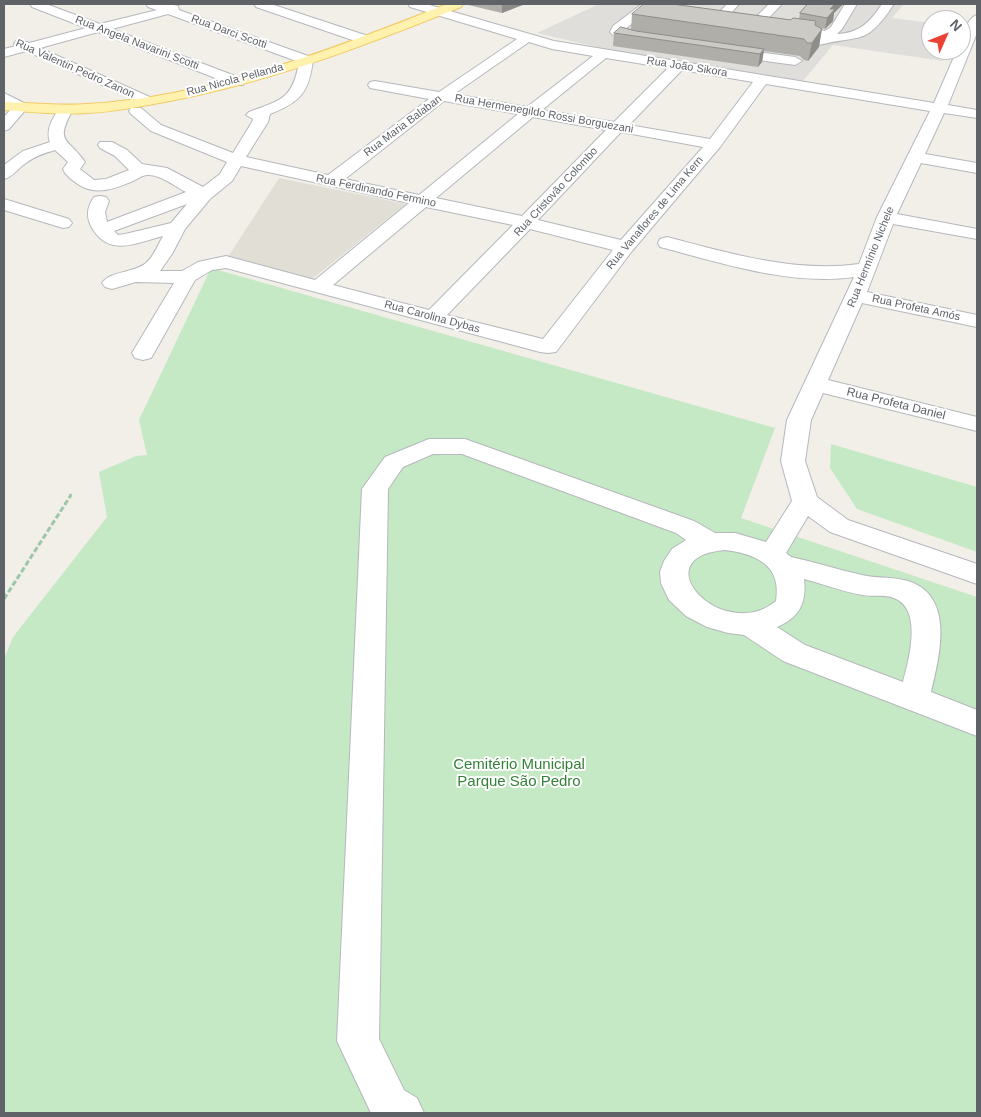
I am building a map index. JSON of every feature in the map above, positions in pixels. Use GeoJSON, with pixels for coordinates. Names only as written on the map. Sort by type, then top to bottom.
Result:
{"type":"FeatureCollection","features":[{"type":"Feature","properties":{"kind":"main road","name":"Rua Nicola Pellanda"},"geometry":{"type":"LineString","coordinates":[[4,106],[66,109],[141,106],[238,82],[306,60],[457,4]]}},
{"type":"Feature","properties":{"kind":"street","name":"Rua Angela Navarini Scotti"},"geometry":{"type":"LineString","coordinates":[[36,4],[238,82]]}},
{"type":"Feature","properties":{"kind":"street","name":"Rua Darci Scotti"},"geometry":{"type":"LineString","coordinates":[[152,4],[306,60]]}},
{"type":"Feature","properties":{"kind":"street"},"geometry":{"type":"LineString","coordinates":[[4,53],[193,4]]}},
{"type":"Feature","properties":{"kind":"street"},"geometry":{"type":"LineString","coordinates":[[260,4],[363,39]]}},
{"type":"Feature","properties":{"kind":"street","name":"Rua João Sikora"},"geometry":{"type":"LineString","coordinates":[[414,4],[552,45],[977,114]]}},
{"type":"Feature","properties":{"kind":"street"},"geometry":{"type":"LineString","coordinates":[[733,4],[715,17],[838,39],[864,33],[873,26],[888,4]]}},
{"type":"Feature","properties":{"kind":"street"},"geometry":{"type":"LineString","coordinates":[[747,22],[776,4]]}},
{"type":"Feature","properties":{"kind":"street"},"geometry":{"type":"LineString","coordinates":[[824,38],[842,20],[851,4]]}},
{"type":"Feature","properties":{"kind":"street"},"geometry":{"type":"LineString","coordinates":[[663,42],[635,38],[616,32],[617,29],[647,5],[664,9]]}},
{"type":"Feature","properties":{"kind":"street","name":"Rua Hermínio Nichele"},"geometry":{"type":"LineString","coordinates":[[805,501],[794,461],[799,420],[856,296],[886,218],[939,108],[963,68],[976,26]]}},
{"type":"Feature","properties":{"kind":"street","name":"Rua Valentin Pedro Zanon"},"geometry":{"type":"LineString","coordinates":[[4,36],[141,106]]}},
{"type":"Feature","properties":{"kind":"street","name":"Rua Maria Balaban"},"geometry":{"type":"LineString","coordinates":[[330,182],[442,96],[526,38]]}},
{"type":"Feature","properties":{"kind":"street","name":"Rua Vanaflores de Lima Kern"},"geometry":{"type":"LineString","coordinates":[[548,346],[625,246],[770,81],[796,60],[710,49]]}},
{"type":"Feature","properties":{"kind":"street"},"geometry":{"type":"LineString","coordinates":[[318,287],[529,112],[603,54]]}},
{"type":"Feature","properties":{"kind":"street"},"geometry":{"type":"LineString","coordinates":[[102,229],[202,194],[226,177],[260,122],[258,113],[278,106],[297,92],[302,84],[306,60]]}},
{"type":"Feature","properties":{"kind":"street","name":"Rua Cristovão Colombo"},"geometry":{"type":"LineString","coordinates":[[434,318],[678,66]]}},
{"type":"Feature","properties":{"kind":"street","name":"Rua Hermenegildo Rossi Borguezani"},"geometry":{"type":"LineString","coordinates":[[375,85],[714,144]]}},
{"type":"Feature","properties":{"kind":"street"},"geometry":{"type":"LineString","coordinates":[[4,97],[21,107],[4,126]]}},
{"type":"Feature","properties":{"kind":"street","name":"Rua Ferdinando Fermino"},"geometry":{"type":"LineString","coordinates":[[141,106],[156,128],[235,160],[625,246]]}},
{"type":"Feature","properties":{"kind":"street"},"geometry":{"type":"LineString","coordinates":[[66,109],[56,125],[55,133],[59,144],[77,162],[71,169],[74,173],[92,186],[100,186],[133,175],[144,169]]}},
{"type":"Feature","properties":{"kind":"street"},"geometry":{"type":"LineString","coordinates":[[4,174],[10,166],[24,155],[59,144]]}},
{"type":"Feature","properties":{"kind":"street"},"geometry":{"type":"LineString","coordinates":[[106,145],[121,153],[137,168],[162,172],[202,194]]}},
{"type":"Feature","properties":{"kind":"street"},"geometry":{"type":"LineString","coordinates":[[915,157],[977,168]]}},
{"type":"Feature","properties":{"kind":"street"},"geometry":{"type":"LineString","coordinates":[[112,283],[135,276],[152,268],[163,254],[177,227],[202,194]]}},
{"type":"Feature","properties":{"kind":"street"},"geometry":{"type":"LineString","coordinates":[[100,201],[96,207],[96,218],[102,229],[115,240],[125,240],[177,227]]}},
{"type":"Feature","properties":{"kind":"street"},"geometry":{"type":"LineString","coordinates":[[4,204],[63,223]]}},
{"type":"Feature","properties":{"kind":"street"},"geometry":{"type":"LineString","coordinates":[[886,218],[977,234]]}},
{"type":"Feature","properties":{"kind":"street"},"geometry":{"type":"LineString","coordinates":[[667,243],[714,256],[825,274],[847,273],[867,269]]}},
{"type":"Feature","properties":{"kind":"street","name":"Rua Carolina Dybas"},"geometry":{"type":"LineString","coordinates":[[187,277],[196,269],[226,262],[434,318],[548,346]]}},
{"type":"Feature","properties":{"kind":"street"},"geometry":{"type":"LineString","coordinates":[[135,276],[187,277],[143,353]]}},
{"type":"Feature","properties":{"kind":"street","name":"Rua Profeta Amós"},"geometry":{"type":"LineString","coordinates":[[856,296],[977,321]]}},
{"type":"Feature","properties":{"kind":"street","name":"Rua Profeta Daniel"},"geometry":{"type":"LineString","coordinates":[[816,384],[977,424]]}},
{"type":"Feature","properties":{"kind":"street"},"geometry":{"type":"LineString","coordinates":[[402,1113],[389,1105],[358,1041],[375,489],[394,462],[429,446],[465,447],[684,527],[710,542]]}},
{"type":"Feature","properties":{"kind":"street"},"geometry":{"type":"LineString","coordinates":[[777,560],[805,501],[839,526],[977,574]]}},
{"type":"Feature","properties":{"kind":"street"},"geometry":{"type":"LineString","coordinates":[[777,560],[791,582],[790,603],[781,613],[767,620],[750,624],[729,623],[709,617],[692,607],[680,594],[674,580],[675,567],[678,561],[682,555],[694,547],[710,542],[741,542],[777,560],[863,585],[902,590],[913,596],[925,614],[926,651],[914,699]]}},
{"type":"Feature","properties":{"kind":"street"},"geometry":{"type":"LineString","coordinates":[[750,624],[794,653],[977,723]]}},
{"type":"Feature","properties":{"kind":"path"},"geometry":{"type":"LineString","coordinates":[[4,599],[71,494]]}},
{"type":"Feature","properties":{"kind":"shaded area"},"geometry":{"type":"Polygon","coordinates":[[[599,4],[904,4],[892,18],[921,22],[921,58],[833,45],[803,81],[609,50],[537,33],[599,4]]]}},
{"type":"Feature","properties":{"kind":"shaded area"},"geometry":{"type":"Polygon","coordinates":[[[279,178],[406,204],[312,279],[228,257],[279,178]]]}},
{"type":"Feature","properties":{"kind":"green space","name":"Cemitério Municipal Parque São Pedro"},"geometry":{"type":"Polygon","coordinates":[[[211,268],[775,428],[741,518],[977,597],[977,1113],[4,1113],[4,659],[13,637],[107,517],[99,472],[136,456],[147,455],[139,420],[211,268]]]}},
{"type":"Feature","properties":{"kind":"green space"},"geometry":{"type":"Polygon","coordinates":[[[831,444],[977,487],[977,552],[857,509],[830,468],[831,444]]]}},
{"type":"Feature","properties":{"kind":"building"},"geometry":{"type":"Polygon","coordinates":[[[644,4],[672,4],[791,20],[793,18],[816,21],[815,25],[822,29],[812,43],[807,43],[804,39],[632,14],[644,4]]]}},
{"type":"Feature","properties":{"kind":"building"},"geometry":{"type":"Polygon","coordinates":[[[808,4],[835,4],[830,9],[835,9],[827,18],[800,13],[808,4]]]}},
{"type":"Feature","properties":{"kind":"building"},"geometry":{"type":"Polygon","coordinates":[[[621,27],[636,31],[764,49],[760,54],[614,33],[621,27]]]}}]}
